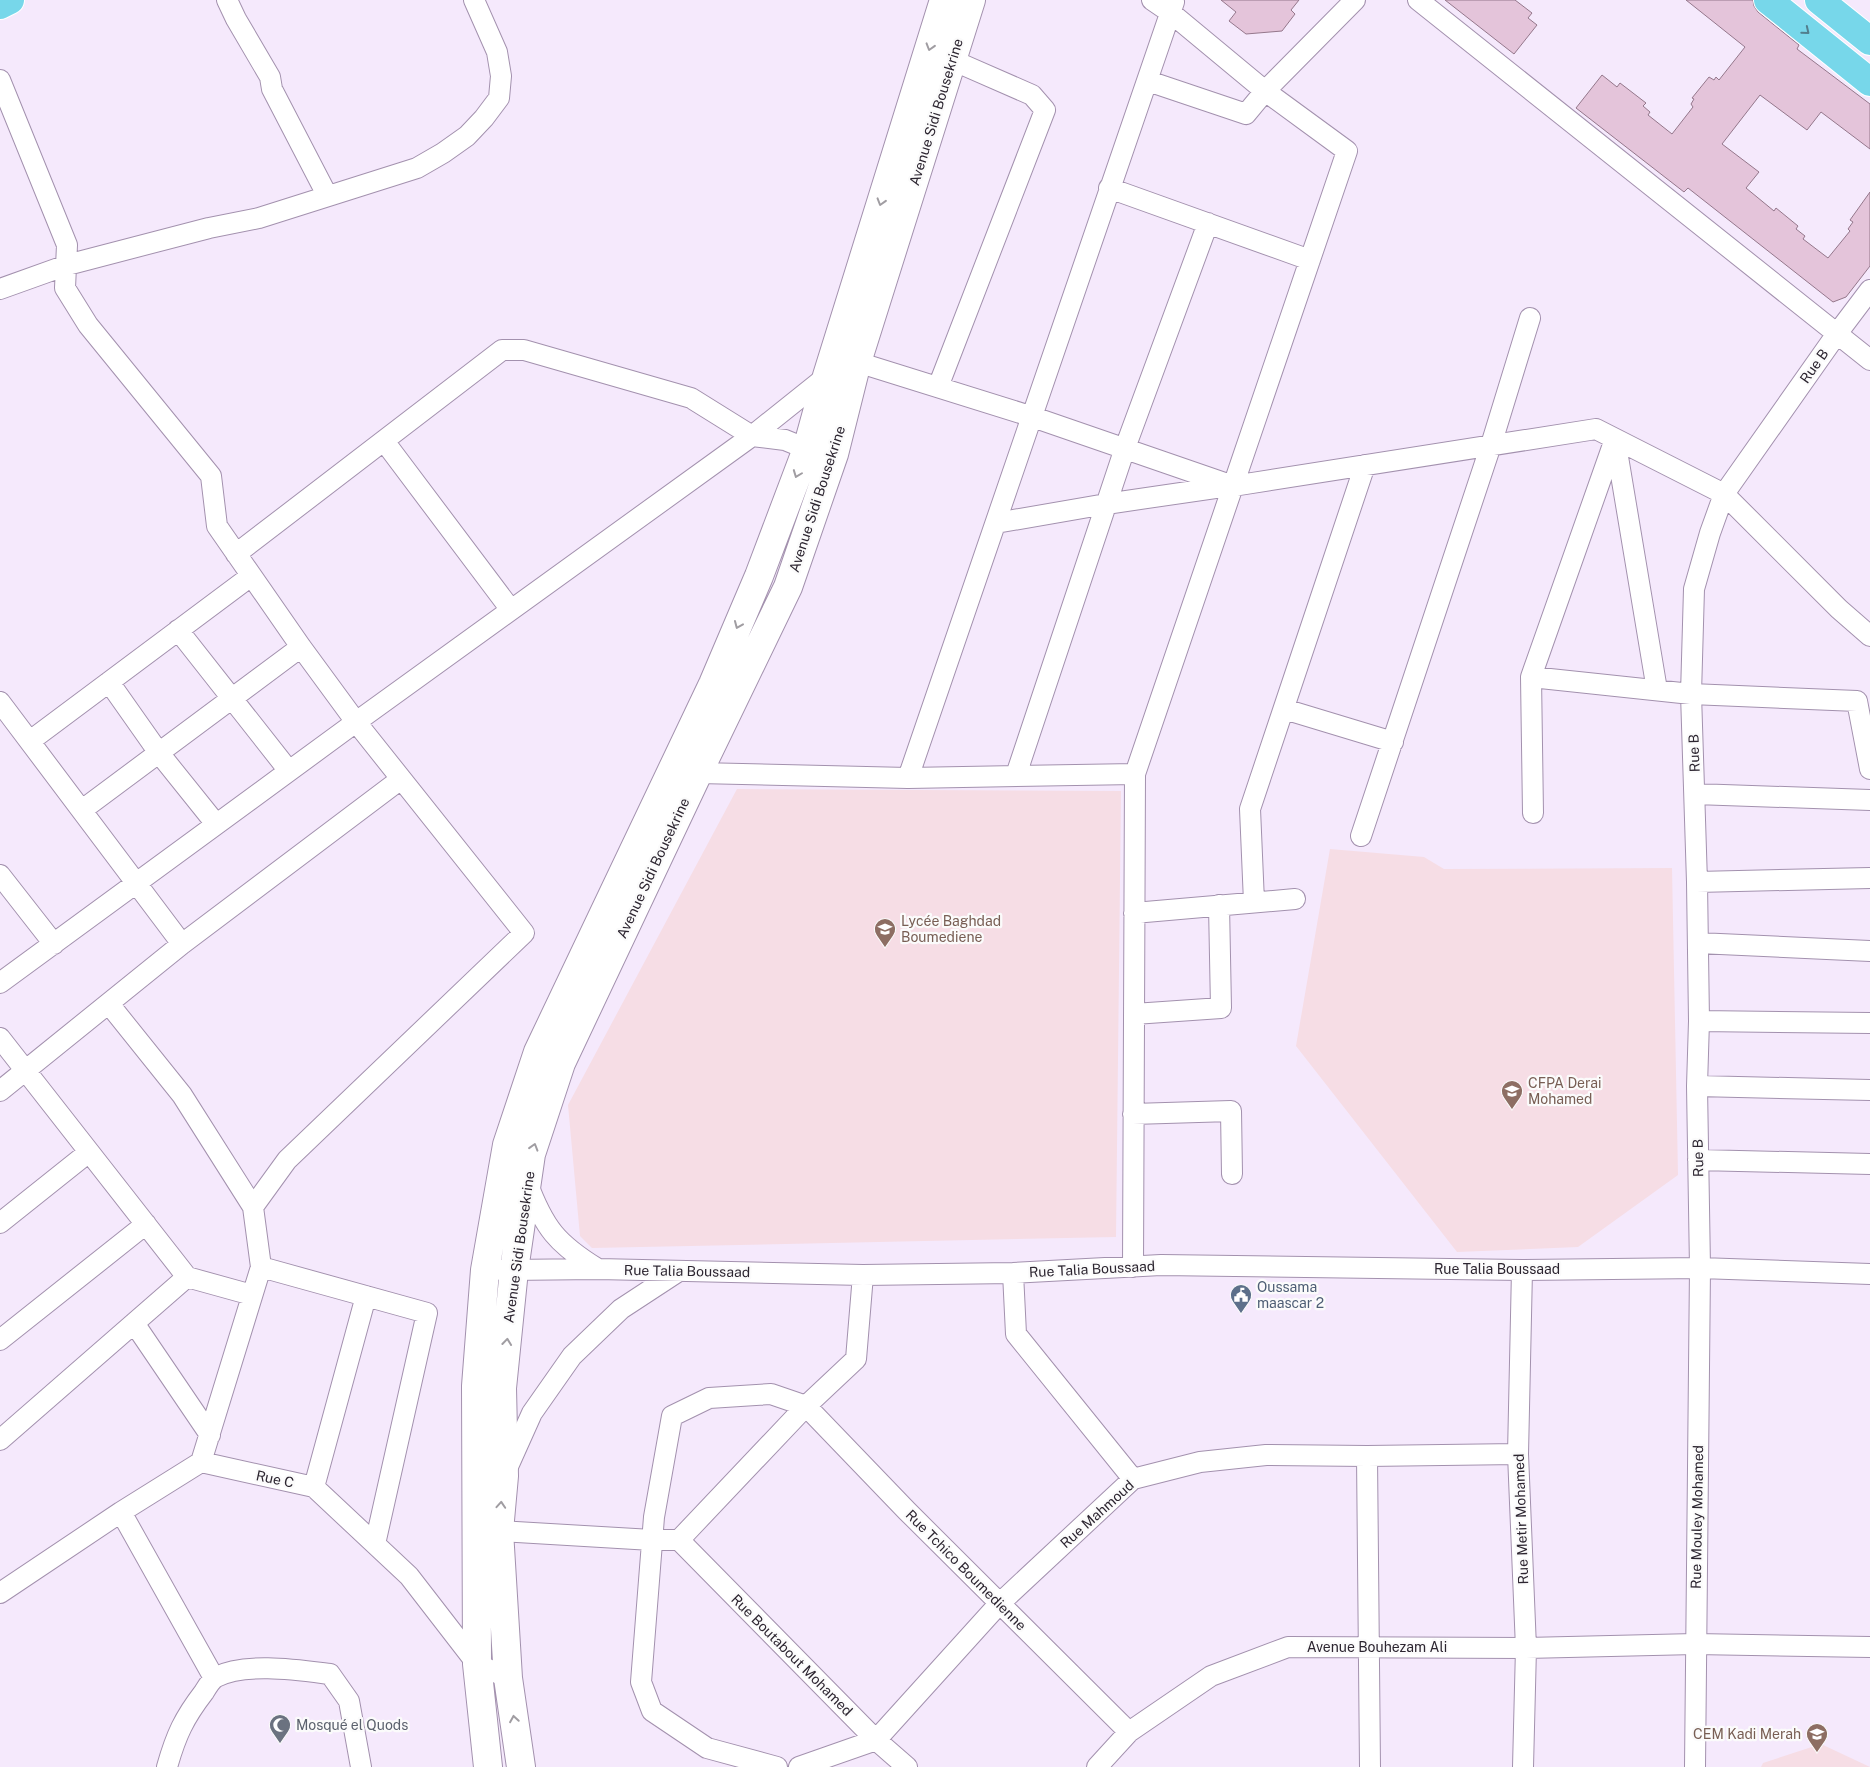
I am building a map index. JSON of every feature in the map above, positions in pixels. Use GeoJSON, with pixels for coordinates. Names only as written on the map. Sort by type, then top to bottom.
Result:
{"type":"FeatureCollection","features":[{"type":"Feature","properties":{"kind":"main road"},"geometry":{"type":"LineString","coordinates":[[0,5],[10,0]]}},
{"type":"Feature","properties":{"kind":"main road"},"geometry":{"type":"LineString","coordinates":[[488,1767],[477,1664],[476,1386],[485,1270],[507,1145],[538,1052],[713,684],[759,576],[807,449],[827,376],[944,0]]}},
{"type":"Feature","properties":{"kind":"main road","name":"Avenue Sidi Bousekrine"},"geometry":{"type":"LineString","coordinates":[[521,1767],[508,1678],[500,1531],[504,1476],[502,1388],[514,1270],[532,1154],[561,1063],[788,587],[834,454],[857,362],[971,0]]}},
{"type":"Feature","properties":{"kind":"main road"},"geometry":{"type":"LineString","coordinates":[[1768,0],[1870,82]]}},
{"type":"Feature","properties":{"kind":"main road"},"geometry":{"type":"LineString","coordinates":[[1819,0],[1870,41]]}},
{"type":"Feature","properties":{"kind":"street"},"geometry":{"type":"LineString","coordinates":[[227,0],[270,77],[272,89],[327,195]]}},
{"type":"Feature","properties":{"kind":"street"},"geometry":{"type":"LineString","coordinates":[[0,288],[67,265],[210,228],[259,218],[417,168],[443,153],[467,136],[499,98],[501,76],[497,52],[474,0]]}},
{"type":"Feature","properties":{"kind":"street"},"geometry":{"type":"LineString","coordinates":[[1133,1267],[1135,774],[1347,151],[1265,91],[1172,7],[1152,0]]}},
{"type":"Feature","properties":{"kind":"street"},"geometry":{"type":"LineString","coordinates":[[1148,81],[1246,114],[1265,91],[1355,0]]}},
{"type":"Feature","properties":{"kind":"street"},"geometry":{"type":"LineString","coordinates":[[1418,0],[1836,335],[1870,360]]}},
{"type":"Feature","properties":{"kind":"street"},"geometry":{"type":"LineString","coordinates":[[908,778],[1108,188],[1148,81],[1172,7]]}},
{"type":"Feature","properties":{"kind":"street"},"geometry":{"type":"LineString","coordinates":[[938,387],[1045,110],[1032,95],[952,60]]}},
{"type":"Feature","properties":{"kind":"street"},"geometry":{"type":"LineString","coordinates":[[0,80],[68,245],[65,288],[88,325],[212,476],[217,526],[251,576],[356,722],[524,932],[287,1160],[253,1207]]}},
{"type":"Feature","properties":{"kind":"street"},"geometry":{"type":"LineString","coordinates":[[1108,188],[1310,260]]}},
{"type":"Feature","properties":{"kind":"street"},"geometry":{"type":"LineString","coordinates":[[1016,775],[1125,448],[1208,223]]}},
{"type":"Feature","properties":{"kind":"street","name":"Rue B"},"geometry":{"type":"LineString","coordinates":[[1700,1268],[1697,1086],[1699,1021],[1698,943],[1691,694],[1694,589],[1710,533],[1724,494],[1870,290]]}},
{"type":"Feature","properties":{"kind":"street"},"geometry":{"type":"LineString","coordinates":[[1361,836],[1491,446],[1530,318]]}},
{"type":"Feature","properties":{"kind":"street"},"geometry":{"type":"LineString","coordinates":[[236,554],[502,350],[524,350],[691,398],[752,436],[786,440],[807,449]]}},
{"type":"Feature","properties":{"kind":"street"},"geometry":{"type":"LineString","coordinates":[[0,983],[290,770],[752,436],[827,376],[857,362],[1030,416],[1233,486]]}},
{"type":"Feature","properties":{"kind":"street"},"geometry":{"type":"LineString","coordinates":[[996,523],[1106,504],[1596,429],[1724,494],[1839,609],[1870,636]]}},
{"type":"Feature","properties":{"kind":"street"},"geometry":{"type":"LineString","coordinates":[[1533,813],[1531,677],[1615,439]]}},
{"type":"Feature","properties":{"kind":"street"},"geometry":{"type":"LineString","coordinates":[[1615,439],[1657,690]]}},
{"type":"Feature","properties":{"kind":"street"},"geometry":{"type":"LineString","coordinates":[[384,441],[512,610]]}},
{"type":"Feature","properties":{"kind":"street"},"geometry":{"type":"LineString","coordinates":[[1254,902],[1250,809],[1365,465]]}},
{"type":"Feature","properties":{"kind":"street"},"geometry":{"type":"LineString","coordinates":[[30,741],[251,576]]}},
{"type":"Feature","properties":{"kind":"street"},"geometry":{"type":"LineString","coordinates":[[178,630],[290,770]]}},
{"type":"Feature","properties":{"kind":"street"},"geometry":{"type":"LineString","coordinates":[[82,810],[301,646]]}},
{"type":"Feature","properties":{"kind":"street"},"geometry":{"type":"LineString","coordinates":[[1531,677],[1691,694],[1857,701],[1870,769]]}},
{"type":"Feature","properties":{"kind":"street"},"geometry":{"type":"LineString","coordinates":[[109,682],[159,753],[216,824]]}},
{"type":"Feature","properties":{"kind":"street"},"geometry":{"type":"LineString","coordinates":[[0,702],[182,944]]}},
{"type":"Feature","properties":{"kind":"street"},"geometry":{"type":"LineString","coordinates":[[1284,709],[1393,742]]}},
{"type":"Feature","properties":{"kind":"street"},"geometry":{"type":"LineString","coordinates":[[698,773],[908,778],[1135,774]]}},
{"type":"Feature","properties":{"kind":"street"},"geometry":{"type":"LineString","coordinates":[[0,1092],[182,944],[401,779]]}},
{"type":"Feature","properties":{"kind":"street"},"geometry":{"type":"LineString","coordinates":[[1695,794],[1870,800]]}},
{"type":"Feature","properties":{"kind":"street"},"geometry":{"type":"LineString","coordinates":[[0,875],[54,944]]}},
{"type":"Feature","properties":{"kind":"street"},"geometry":{"type":"LineString","coordinates":[[1697,882],[1870,878]]}},
{"type":"Feature","properties":{"kind":"street"},"geometry":{"type":"LineString","coordinates":[[1134,913],[1295,899]]}},
{"type":"Feature","properties":{"kind":"street"},"geometry":{"type":"LineString","coordinates":[[1134,1014],[1221,1008],[1219,905]]}},
{"type":"Feature","properties":{"kind":"street"},"geometry":{"type":"LineString","coordinates":[[1698,943],[1870,951]]}},
{"type":"Feature","properties":{"kind":"street"},"geometry":{"type":"LineString","coordinates":[[0,1592],[121,1512],[202,1462],[261,1267],[253,1207],[182,1095],[109,1004]]}},
{"type":"Feature","properties":{"kind":"street"},"geometry":{"type":"LineString","coordinates":[[1699,1021],[1870,1023]]}},
{"type":"Feature","properties":{"kind":"street"},"geometry":{"type":"LineString","coordinates":[[0,1038],[187,1277],[252,1295]]}},
{"type":"Feature","properties":{"kind":"street"},"geometry":{"type":"LineString","coordinates":[[1697,1086],[1870,1090]]}},
{"type":"Feature","properties":{"kind":"street"},"geometry":{"type":"LineString","coordinates":[[1133,1114],[1231,1111],[1232,1174]]}},
{"type":"Feature","properties":{"kind":"street"},"geometry":{"type":"LineString","coordinates":[[0,1223],[89,1152]]}},
{"type":"Feature","properties":{"kind":"street"},"geometry":{"type":"LineString","coordinates":[[1698,1160],[1870,1164]]}},
{"type":"Feature","properties":{"kind":"street"},"geometry":{"type":"LineString","coordinates":[[527,1182],[537,1210],[553,1234],[573,1254],[598,1269]]}},
{"type":"Feature","properties":{"kind":"street"},"geometry":{"type":"LineString","coordinates":[[1,1337],[146,1224]]}},
{"type":"Feature","properties":{"kind":"street","name":"Rue Talia Boussaad"},"geometry":{"type":"LineString","coordinates":[[485,1270],[598,1269],[863,1275],[1013,1272],[1161,1265],[1522,1270],[1700,1268],[1870,1274]]}},
{"type":"Feature","properties":{"kind":"street"},"geometry":{"type":"LineString","coordinates":[[261,1267],[427,1313],[375,1544]]}},
{"type":"Feature","properties":{"kind":"street","name":"Rue Mouley Mohamed"},"geometry":{"type":"LineString","coordinates":[[1695,1767],[1700,1268]]}},
{"type":"Feature","properties":{"kind":"street","name":"Rue Metir Mohamed"},"geometry":{"type":"LineString","coordinates":[[1522,1270],[1518,1454],[1526,1648],[1523,1767]]}},
{"type":"Feature","properties":{"kind":"street"},"geometry":{"type":"LineString","coordinates":[[504,1476],[532,1413],[572,1356],[621,1309],[679,1271]]}},
{"type":"Feature","properties":{"kind":"street"},"geometry":{"type":"LineString","coordinates":[[1013,1272],[1016,1334],[1133,1479]]}},
{"type":"Feature","properties":{"kind":"street"},"geometry":{"type":"LineString","coordinates":[[500,1531],[679,1540],[806,1406],[856,1359],[863,1275]]}},
{"type":"Feature","properties":{"kind":"street"},"geometry":{"type":"LineString","coordinates":[[0,1440],[187,1277]]}},
{"type":"Feature","properties":{"kind":"street"},"geometry":{"type":"LineString","coordinates":[[366,1296],[314,1487],[409,1576],[477,1664],[508,1678]]}},
{"type":"Feature","properties":{"kind":"street"},"geometry":{"type":"LineString","coordinates":[[134,1323],[210,1435]]}},
{"type":"Feature","properties":{"kind":"street"},"geometry":{"type":"LineString","coordinates":[[777,1767],[707,1748],[652,1711],[641,1682],[652,1540],[654,1516],[672,1416],[709,1398],[771,1394],[806,1406]]}},
{"type":"Feature","properties":{"kind":"street","name":"Rue Tchico Boumedienne"},"geometry":{"type":"LineString","coordinates":[[806,1406],[999,1604],[1129,1732]]}},
{"type":"Feature","properties":{"kind":"street","name":"Rue Mahmoud"},"geometry":{"type":"LineString","coordinates":[[876,1740],[999,1604],[1133,1479],[1200,1462],[1266,1455],[1518,1454]]}},
{"type":"Feature","properties":{"kind":"street"},"geometry":{"type":"LineString","coordinates":[[1366,1456],[1370,1646],[1370,1767]]}},
{"type":"Feature","properties":{"kind":"street","name":"Rue C"},"geometry":{"type":"LineString","coordinates":[[202,1462],[314,1487]]}},
{"type":"Feature","properties":{"kind":"street"},"geometry":{"type":"LineString","coordinates":[[121,1512],[214,1678]]}},
{"type":"Feature","properties":{"kind":"street","name":"Rue Boutabout Mohamed"},"geometry":{"type":"LineString","coordinates":[[679,1540],[876,1740],[907,1767]]}},
{"type":"Feature","properties":{"kind":"street","name":"Avenue Bouhezam Ali"},"geometry":{"type":"LineString","coordinates":[[1096,1767],[1129,1732],[1211,1676],[1288,1647],[1526,1648],[1696,1644],[1870,1647]]}},
{"type":"Feature","properties":{"kind":"street"},"geometry":{"type":"LineString","coordinates":[[168,1767],[176,1736],[191,1709],[214,1678],[239,1669],[292,1669],[330,1674],[349,1701],[361,1767]]}},
{"type":"Feature","properties":{"kind":"street"},"geometry":{"type":"LineString","coordinates":[[799,1767],[876,1740]]}},
{"type":"Feature","properties":{"kind":"shaded area","name":"Lycée Baghdad Boumediene"},"geometry":{"type":"Polygon","coordinates":[[[737,789],[1121,791],[1116,1237],[592,1248],[580,1236],[568,1105],[737,789]]]}},
{"type":"Feature","properties":{"kind":"shaded area","name":"CFPA Derai Mohamed"},"geometry":{"type":"Polygon","coordinates":[[[1330,849],[1424,857],[1444,869],[1672,868],[1678,1175],[1578,1247],[1457,1252],[1296,1046],[1330,849]]]}},
{"type":"Feature","properties":{"kind":"shaded area","name":"CEM Kadi Merah"},"geometry":{"type":"Polygon","coordinates":[[[1821,1744],[1870,1767],[1761,1767],[1763,1763],[1821,1744]]]}},
{"type":"Feature","properties":{"kind":"building"},"geometry":{"type":"Polygon","coordinates":[[[1221,0],[1299,0],[1291,10],[1295,14],[1282,31],[1246,34],[1229,21],[1236,12],[1221,0]]]}},
{"type":"Feature","properties":{"kind":"building"},"geometry":{"type":"Polygon","coordinates":[[[1445,0],[1515,0],[1532,13],[1528,18],[1537,25],[1514,54],[1445,0]]]}},
{"type":"Feature","properties":{"kind":"building"},"geometry":{"type":"Polygon","coordinates":[[[1686,0],[1753,0],[1758,12],[1799,45],[1797,49],[1870,104],[1870,149],[1821,112],[1807,130],[1760,95],[1722,144],[1759,172],[1746,188],[1774,211],[1776,208],[1798,226],[1796,229],[1805,236],[1803,239],[1828,258],[1850,231],[1848,229],[1853,222],[1850,220],[1870,192],[1870,266],[1846,297],[1833,302],[1688,188],[1684,192],[1576,108],[1602,75],[1617,87],[1620,83],[1646,103],[1643,106],[1650,112],[1648,115],[1672,134],[1693,107],[1691,104],[1694,99],[1692,98],[1709,77],[1714,80],[1716,77],[1719,80],[1745,47],[1686,0]]]}},
{"type":"Feature","properties":{"kind":"place","name":"Lycée Baghdad Boumediene"},"geometry":{"type":"Point","coordinates":[885,948]}},
{"type":"Feature","properties":{"kind":"place","name":"CFPA Derai Mohamed"},"geometry":{"type":"Point","coordinates":[1512,1110]}},
{"type":"Feature","properties":{"kind":"place","name":"Oussama maascar 2"},"geometry":{"type":"Point","coordinates":[1241,1314]}},
{"type":"Feature","properties":{"kind":"place","name":"Mosqué el Quods"},"geometry":{"type":"Point","coordinates":[280,1744]}},
{"type":"Feature","properties":{"kind":"place","name":"CEM Kadi Merah"},"geometry":{"type":"Point","coordinates":[1817,1753]}}]}
